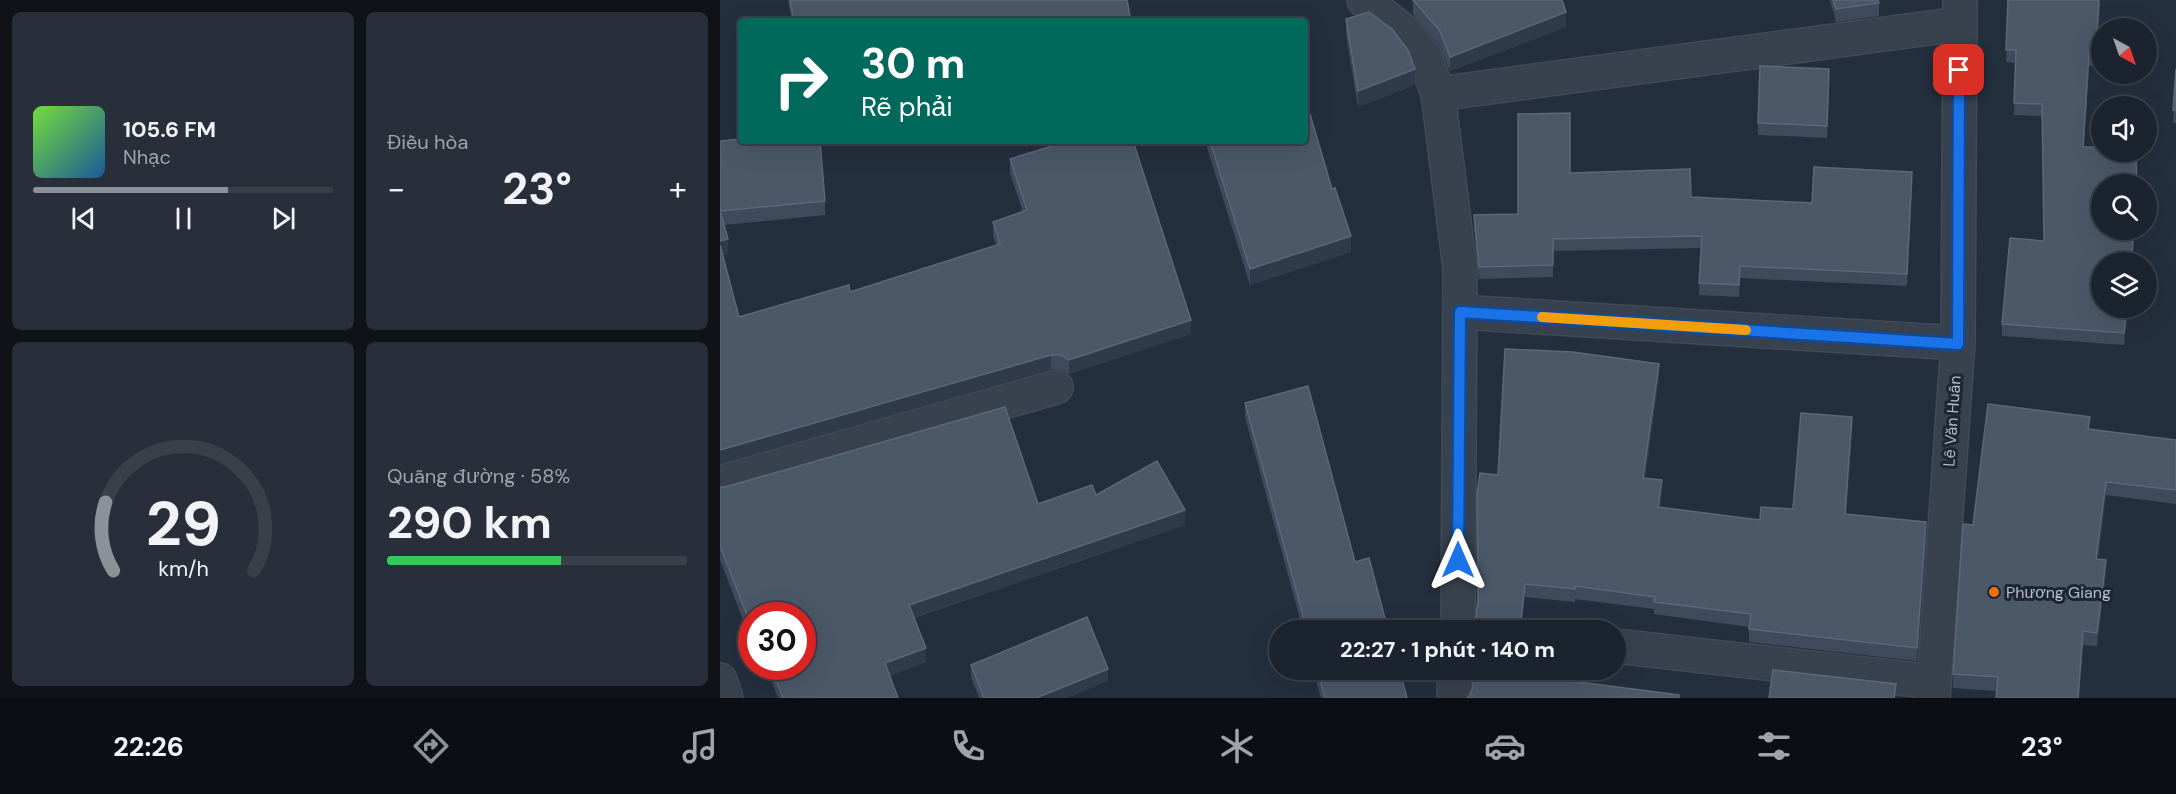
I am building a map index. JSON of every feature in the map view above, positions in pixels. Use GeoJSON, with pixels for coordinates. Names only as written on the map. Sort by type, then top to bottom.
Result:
{"type":"FeatureCollection","features":[{"type":"Feature","properties":{"kind":"street"},"geometry":{"type":"LineString","coordinates":[[1364,0],[1405,32],[1425,57],[1438,94],[1460,268],[1463,620]]}},
{"type":"Feature","properties":{"kind":"street"},"geometry":{"type":"LineString","coordinates":[[1438,94],[1959,12]]}},
{"type":"Feature","properties":{"kind":"street","name":"Lê Văn Huân"},"geometry":{"type":"LineString","coordinates":[[1933,690],[1958,344],[1959,12]]}},
{"type":"Feature","properties":{"kind":"street"},"geometry":{"type":"LineString","coordinates":[[1460,312],[1958,344]]}},
{"type":"Feature","properties":{"kind":"street"},"geometry":{"type":"LineString","coordinates":[[720,483],[1056,387]]}},
{"type":"Feature","properties":{"kind":"street"},"geometry":{"type":"LineString","coordinates":[[1626,647],[1933,690]]}},
{"type":"Feature","properties":{"kind":"street"},"geometry":{"type":"LineString","coordinates":[[720,680],[726,698]]}},
{"type":"Feature","properties":{"kind":"street"},"geometry":{"type":"LineString","coordinates":[[1454,698],[1455,680]]}},
{"type":"Feature","properties":{"kind":"building"},"geometry":{"type":"Polygon","coordinates":[[[790,0],[1127,0],[1130,18],[793,18],[790,0]]]}},
{"type":"Feature","properties":{"kind":"building"},"geometry":{"type":"Polygon","coordinates":[[[1413,0],[1562,0],[1566,12],[1450,57],[1440,31],[1413,0]]]}},
{"type":"Feature","properties":{"kind":"building"},"geometry":{"type":"Polygon","coordinates":[[[1833,0],[1878,0],[1879,3],[1836,9],[1833,0]]]}},
{"type":"Feature","properties":{"kind":"building"},"geometry":{"type":"Polygon","coordinates":[[[2008,0],[2099,0],[2098,18],[2091,18],[2091,53],[2089,53],[2083,147],[2091,147],[2091,162],[2136,162],[2137,174],[2091,174],[2091,240],[2133,240],[2132,252],[2091,252],[2091,318],[2126,318],[2124,333],[2002,324],[2010,238],[2044,241],[2042,104],[2014,103],[2016,50],[2006,50],[2008,0]]]}},
{"type":"Feature","properties":{"kind":"building"},"geometry":{"type":"Polygon","coordinates":[[[1369,12],[1392,29],[1408,50],[1415,69],[1358,91],[1346,19],[1369,12]]]}},
{"type":"Feature","properties":{"kind":"building"},"geometry":{"type":"Polygon","coordinates":[[[1760,66],[1829,69],[1827,126],[1758,123],[1760,66]]]}},
{"type":"Feature","properties":{"kind":"building"},"geometry":{"type":"Polygon","coordinates":[[[2176,69],[2176,110],[2173,110],[2176,69]]]}},
{"type":"Feature","properties":{"kind":"building"},"geometry":{"type":"Polygon","coordinates":[[[1570,113],[1570,173],[1690,169],[1691,197],[1812,203],[1814,167],[1912,172],[1907,274],[1740,266],[1739,285],[1699,283],[1702,236],[1553,239],[1553,265],[1479,267],[1474,215],[1518,214],[1518,114],[1570,113]]]}},
{"type":"Feature","properties":{"kind":"building"},"geometry":{"type":"Polygon","coordinates":[[[1308,114],[1310,114],[1332,189],[1335,188],[1351,236],[1250,269],[1211,144],[1308,144],[1308,114]]]}},
{"type":"Feature","properties":{"kind":"building"},"geometry":{"type":"Polygon","coordinates":[[[738,139],[738,144],[820,144],[825,201],[720,211],[720,141],[738,139]]]}},
{"type":"Feature","properties":{"kind":"building"},"geometry":{"type":"Polygon","coordinates":[[[1058,144],[1134,144],[1191,320],[1069,360],[1061,355],[1051,355],[720,450],[720,245],[739,317],[849,285],[850,292],[1000,244],[993,222],[1027,210],[1010,159],[1058,144]]]}},
{"type":"Feature","properties":{"kind":"building"},"geometry":{"type":"Polygon","coordinates":[[[720,211],[728,239],[720,241],[720,211]]]}},
{"type":"Feature","properties":{"kind":"building"},"geometry":{"type":"Polygon","coordinates":[[[1505,349],[1573,352],[1659,364],[1643,478],[1662,480],[1658,507],[1760,520],[1761,507],[1793,509],[1801,413],[1852,417],[1845,514],[1926,522],[1917,648],[1749,629],[1751,614],[1654,602],[1655,597],[1575,586],[1575,589],[1525,584],[1521,620],[1475,620],[1478,600],[1477,494],[1480,473],[1498,475],[1505,349]]]}},
{"type":"Feature","properties":{"kind":"building"},"geometry":{"type":"Polygon","coordinates":[[[1308,386],[1355,562],[1369,558],[1385,620],[1304,620],[1245,403],[1308,386]]]}},
{"type":"Feature","properties":{"kind":"building"},"geometry":{"type":"Polygon","coordinates":[[[1988,404],[2090,417],[2088,429],[2176,440],[2176,490],[2106,482],[2096,559],[2106,560],[2097,633],[2083,631],[2078,698],[1996,698],[1998,677],[1953,674],[1963,524],[1973,525],[1988,404]]]}},
{"type":"Feature","properties":{"kind":"building"},"geometry":{"type":"Polygon","coordinates":[[[1005,407],[1038,504],[1092,485],[1096,495],[1157,461],[1185,510],[909,605],[926,648],[885,663],[898,698],[783,698],[776,680],[816,680],[816,602],[742,602],[720,546],[720,487],[1005,407]]]}},
{"type":"Feature","properties":{"kind":"building"},"geometry":{"type":"Polygon","coordinates":[[[1087,617],[1108,669],[1036,698],[984,698],[971,665],[1087,617]]]}},
{"type":"Feature","properties":{"kind":"building"},"geometry":{"type":"Polygon","coordinates":[[[1773,670],[1896,684],[1894,698],[1769,698],[1773,670]]]}},
{"type":"Feature","properties":{"kind":"building"},"geometry":{"type":"Polygon","coordinates":[[[1320,680],[1402,680],[1407,698],[1325,698],[1320,680]]]}},
{"type":"Feature","properties":{"kind":"building"},"geometry":{"type":"Polygon","coordinates":[[[1473,680],[1563,680],[1679,695],[1679,698],[1467,698],[1473,686],[1473,680]]]}},
{"type":"Feature","properties":{"kind":"slow traffic"},"geometry":{"type":"LineString","coordinates":[[1542,317],[1746,330]]}},
{"type":"Feature","properties":{"kind":"place","name":"Phương Giang"},"geometry":{"type":"Point","coordinates":[1994,592]}},
{"type":"Feature","properties":{"kind":"route"},"geometry":{"type":"LineString","coordinates":[[1458,560],[1460,312],[1958,344],[1959,70]]}}]}
